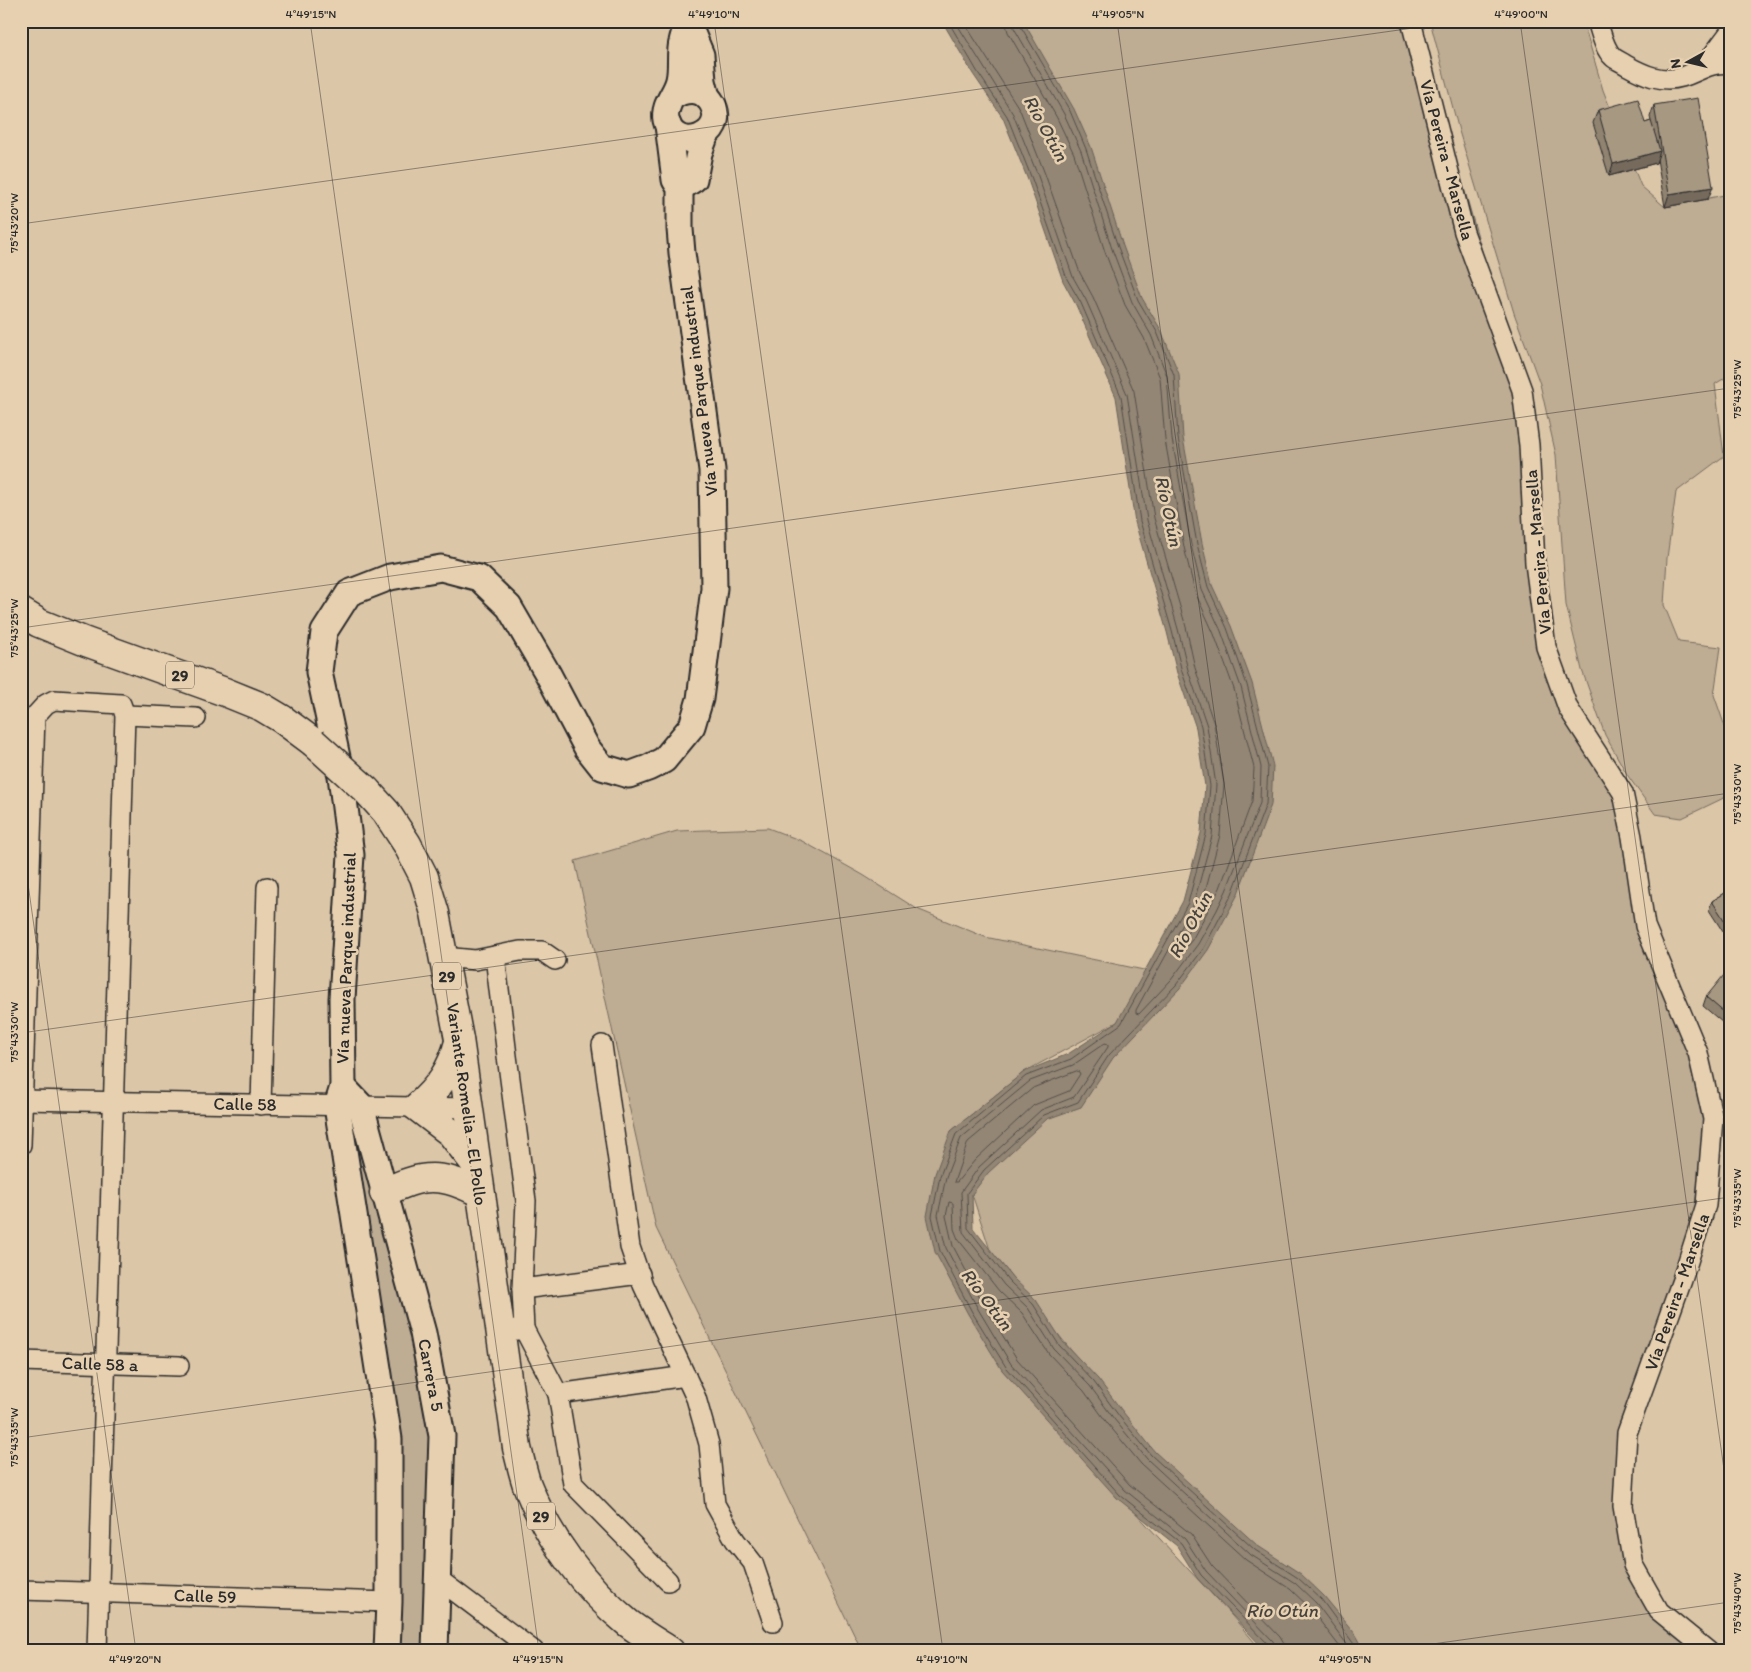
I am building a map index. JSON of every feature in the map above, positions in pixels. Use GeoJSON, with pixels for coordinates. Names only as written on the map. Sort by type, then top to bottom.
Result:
{"type":"FeatureCollection","features":[{"type":"Feature","properties":{"kind":"highway","name":"Variante Romelia - El Pollo"},"geometry":{"type":"LineString","coordinates":[[21,612],[39,623],[86,642],[262,706],[313,742],[366,790],[386,812],[407,844],[424,877],[435,913],[444,957],[459,1039],[480,1193],[513,1331],[517,1448],[527,1484],[557,1544],[576,1569],[602,1599],[629,1623],[670,1651]]}},
{"type":"Feature","properties":{"kind":"highway"},"geometry":{"type":"LineString","coordinates":[[459,1039],[454,1059],[445,1077],[433,1094],[417,1107],[451,1133],[476,1166]]}},
{"type":"Feature","properties":{"kind":"highway"},"geometry":{"type":"LineString","coordinates":[[384,1193],[402,1183],[422,1178],[442,1178],[462,1183],[480,1193]]}},
{"type":"Feature","properties":{"kind":"main road","name":"Vía nueva Parque industrial"},"geometry":{"type":"LineString","coordinates":[[680,188],[694,178],[699,153],[706,134],[712,127],[715,118],[714,109],[703,81],[701,55],[688,22]]}},
{"type":"Feature","properties":{"kind":"main road","name":"Vía nueva Parque industrial"},"geometry":{"type":"LineString","coordinates":[[347,1099],[342,999],[351,855],[341,776],[319,672],[324,632],[349,593],[390,577],[441,568],[479,578],[508,607],[548,674],[586,748],[602,766],[628,775],[648,768],[664,760],[692,726],[700,699],[713,593],[712,470],[682,253],[680,188],[675,180],[666,110],[679,80],[682,41],[688,22]]}},
{"type":"Feature","properties":{"kind":"main road"},"geometry":{"type":"LineString","coordinates":[[672,97],[683,91],[690,90],[696,90],[708,96]]}},
{"type":"Feature","properties":{"kind":"main road"},"geometry":{"type":"LineString","coordinates":[[668,125],[672,131],[685,139],[700,138],[706,134]]}},
{"type":"Feature","properties":{"kind":"main road"},"geometry":{"type":"LineString","coordinates":[[347,1099],[389,1439],[389,1602],[387,1651]]}},
{"type":"Feature","properties":{"kind":"main road","name":"Carrera 5"},"geometry":{"type":"LineString","coordinates":[[347,1099],[384,1193],[423,1332],[442,1436],[435,1651]]}},
{"type":"Feature","properties":{"kind":"street","name":"Vía Pereira - Marsella"},"geometry":{"type":"LineString","coordinates":[[1411,21],[1464,232],[1522,390],[1530,445],[1535,563],[1546,647],[1568,708],[1623,793],[1632,838],[1645,926],[1698,1053],[1713,1119],[1706,1205],[1682,1280],[1627,1433],[1623,1506],[1633,1565],[1659,1610],[1708,1651]]}},
{"type":"Feature","properties":{"kind":"street"},"geometry":{"type":"LineString","coordinates":[[1597,21],[1612,56],[1643,74],[1667,79],[1692,74],[1703,68],[1724,63],[1730,64]]}},
{"type":"Feature","properties":{"kind":"street"},"geometry":{"type":"LineString","coordinates":[[1703,68],[1730,32]]}},
{"type":"Feature","properties":{"kind":"street"},"geometry":{"type":"LineString","coordinates":[[21,1145],[24,939],[35,716],[46,704],[54,700],[121,704],[125,716],[97,1651]]}},
{"type":"Feature","properties":{"kind":"street"},"geometry":{"type":"LineString","coordinates":[[125,716],[196,718]]}},
{"type":"Feature","properties":{"kind":"street"},"geometry":{"type":"LineString","coordinates":[[260,1104],[267,887]]}},
{"type":"Feature","properties":{"kind":"street"},"geometry":{"type":"LineString","coordinates":[[444,957],[475,960],[520,951],[542,951],[555,960]]}},
{"type":"Feature","properties":{"kind":"street"},"geometry":{"type":"LineString","coordinates":[[495,956],[526,1201],[522,1289],[513,1331],[558,1394],[573,1484],[668,1581]]}},
{"type":"Feature","properties":{"kind":"street"},"geometry":{"type":"LineString","coordinates":[[602,1045],[630,1247],[640,1274],[696,1398],[709,1444],[715,1504],[735,1540],[753,1563],[773,1622]]}},
{"type":"Feature","properties":{"kind":"street","name":"Calle 58"},"geometry":{"type":"LineString","coordinates":[[22,1100],[260,1104],[347,1099],[417,1107],[469,1108]]}},
{"type":"Feature","properties":{"kind":"street"},"geometry":{"type":"LineString","coordinates":[[522,1289],[640,1274]]}},
{"type":"Feature","properties":{"kind":"street","name":"Calle 58 a"},"geometry":{"type":"LineString","coordinates":[[21,1361],[178,1366]]}},
{"type":"Feature","properties":{"kind":"street"},"geometry":{"type":"LineString","coordinates":[[558,1394],[686,1376]]}},
{"type":"Feature","properties":{"kind":"street"},"geometry":{"type":"LineString","coordinates":[[437,1578],[534,1651]]}},
{"type":"Feature","properties":{"kind":"street","name":"Calle 59"},"geometry":{"type":"LineString","coordinates":[[21,1590],[389,1602]]}},
{"type":"Feature","properties":{"kind":"shaded area"},"geometry":{"type":"Polygon","coordinates":[[[982,21],[1416,21],[1522,390],[1545,644],[1623,793],[1642,904],[1707,1094],[1690,1257],[1638,1403],[1623,1505],[1659,1611],[1719,1651],[1318,1651],[1282,1611],[990,1250],[972,1194],[1013,1120],[1131,1039],[1261,821],[1220,681],[982,21]]]}},
{"type":"Feature","properties":{"kind":"shaded area"},"geometry":{"type":"Polygon","coordinates":[[[1430,21],[1583,21],[1603,90],[1641,186],[1665,207],[1729,194],[1730,375],[1715,384],[1724,456],[1676,492],[1667,558],[1664,605],[1679,642],[1721,647],[1714,695],[1730,741],[1730,795],[1682,818],[1655,814],[1628,776],[1605,735],[1582,670],[1566,605],[1556,455],[1540,384],[1514,313],[1459,131],[1430,21]]]}},
{"type":"Feature","properties":{"kind":"shaded area"},"geometry":{"type":"Polygon","coordinates":[[[768,828],[802,841],[863,875],[917,909],[985,937],[1163,974],[1117,1022],[1024,1072],[951,1131],[1002,1370],[1232,1616],[1262,1651],[862,1651],[656,1228],[575,861],[677,831],[768,828]]]}},
{"type":"Feature","properties":{"kind":"shaded area"},"geometry":{"type":"Polygon","coordinates":[[[337,1106],[361,1106],[442,1436],[435,1651],[387,1651],[389,1439],[337,1106]]]}},
{"type":"Feature","properties":{"kind":"water","name":"Río Otún"},"geometry":{"type":"Polygon","coordinates":[[[942,21],[1023,21],[1074,109],[1091,147],[1142,298],[1161,330],[1179,374],[1183,438],[1202,543],[1212,585],[1231,626],[1252,683],[1273,766],[1271,805],[1237,896],[1208,950],[1180,988],[1113,1058],[1081,1107],[1047,1119],[988,1173],[972,1194],[973,1228],[1013,1278],[1036,1300],[1063,1342],[1098,1379],[1155,1452],[1258,1546],[1301,1574],[1324,1596],[1356,1635],[1365,1651],[1269,1651],[1262,1647],[1197,1578],[1177,1546],[1117,1498],[1002,1370],[968,1314],[935,1252],[927,1216],[935,1174],[951,1131],[1024,1072],[1068,1054],[1117,1022],[1183,901],[1201,833],[1205,786],[1196,728],[1177,673],[1135,522],[1116,397],[1076,305],[1063,281],[1028,180],[1003,118],[973,74],[942,21]]]}},
{"type":"Feature","properties":{"kind":"building"},"geometry":{"type":"Polygon","coordinates":[[[1698,98],[1713,187],[1669,194],[1654,105],[1698,98]]]}},
{"type":"Feature","properties":{"kind":"building"},"geometry":{"type":"Polygon","coordinates":[[[1638,99],[1645,123],[1651,121],[1660,151],[1613,164],[1598,110],[1638,99]]]}},
{"type":"Feature","properties":{"kind":"building"},"geometry":{"type":"Polygon","coordinates":[[[1730,890],[1730,925],[1728,926],[1712,901],[1730,890]]]}},
{"type":"Feature","properties":{"kind":"building"},"geometry":{"type":"Polygon","coordinates":[[[1724,975],[1730,980],[1730,1010],[1726,1014],[1706,997],[1724,975]]]}}]}
